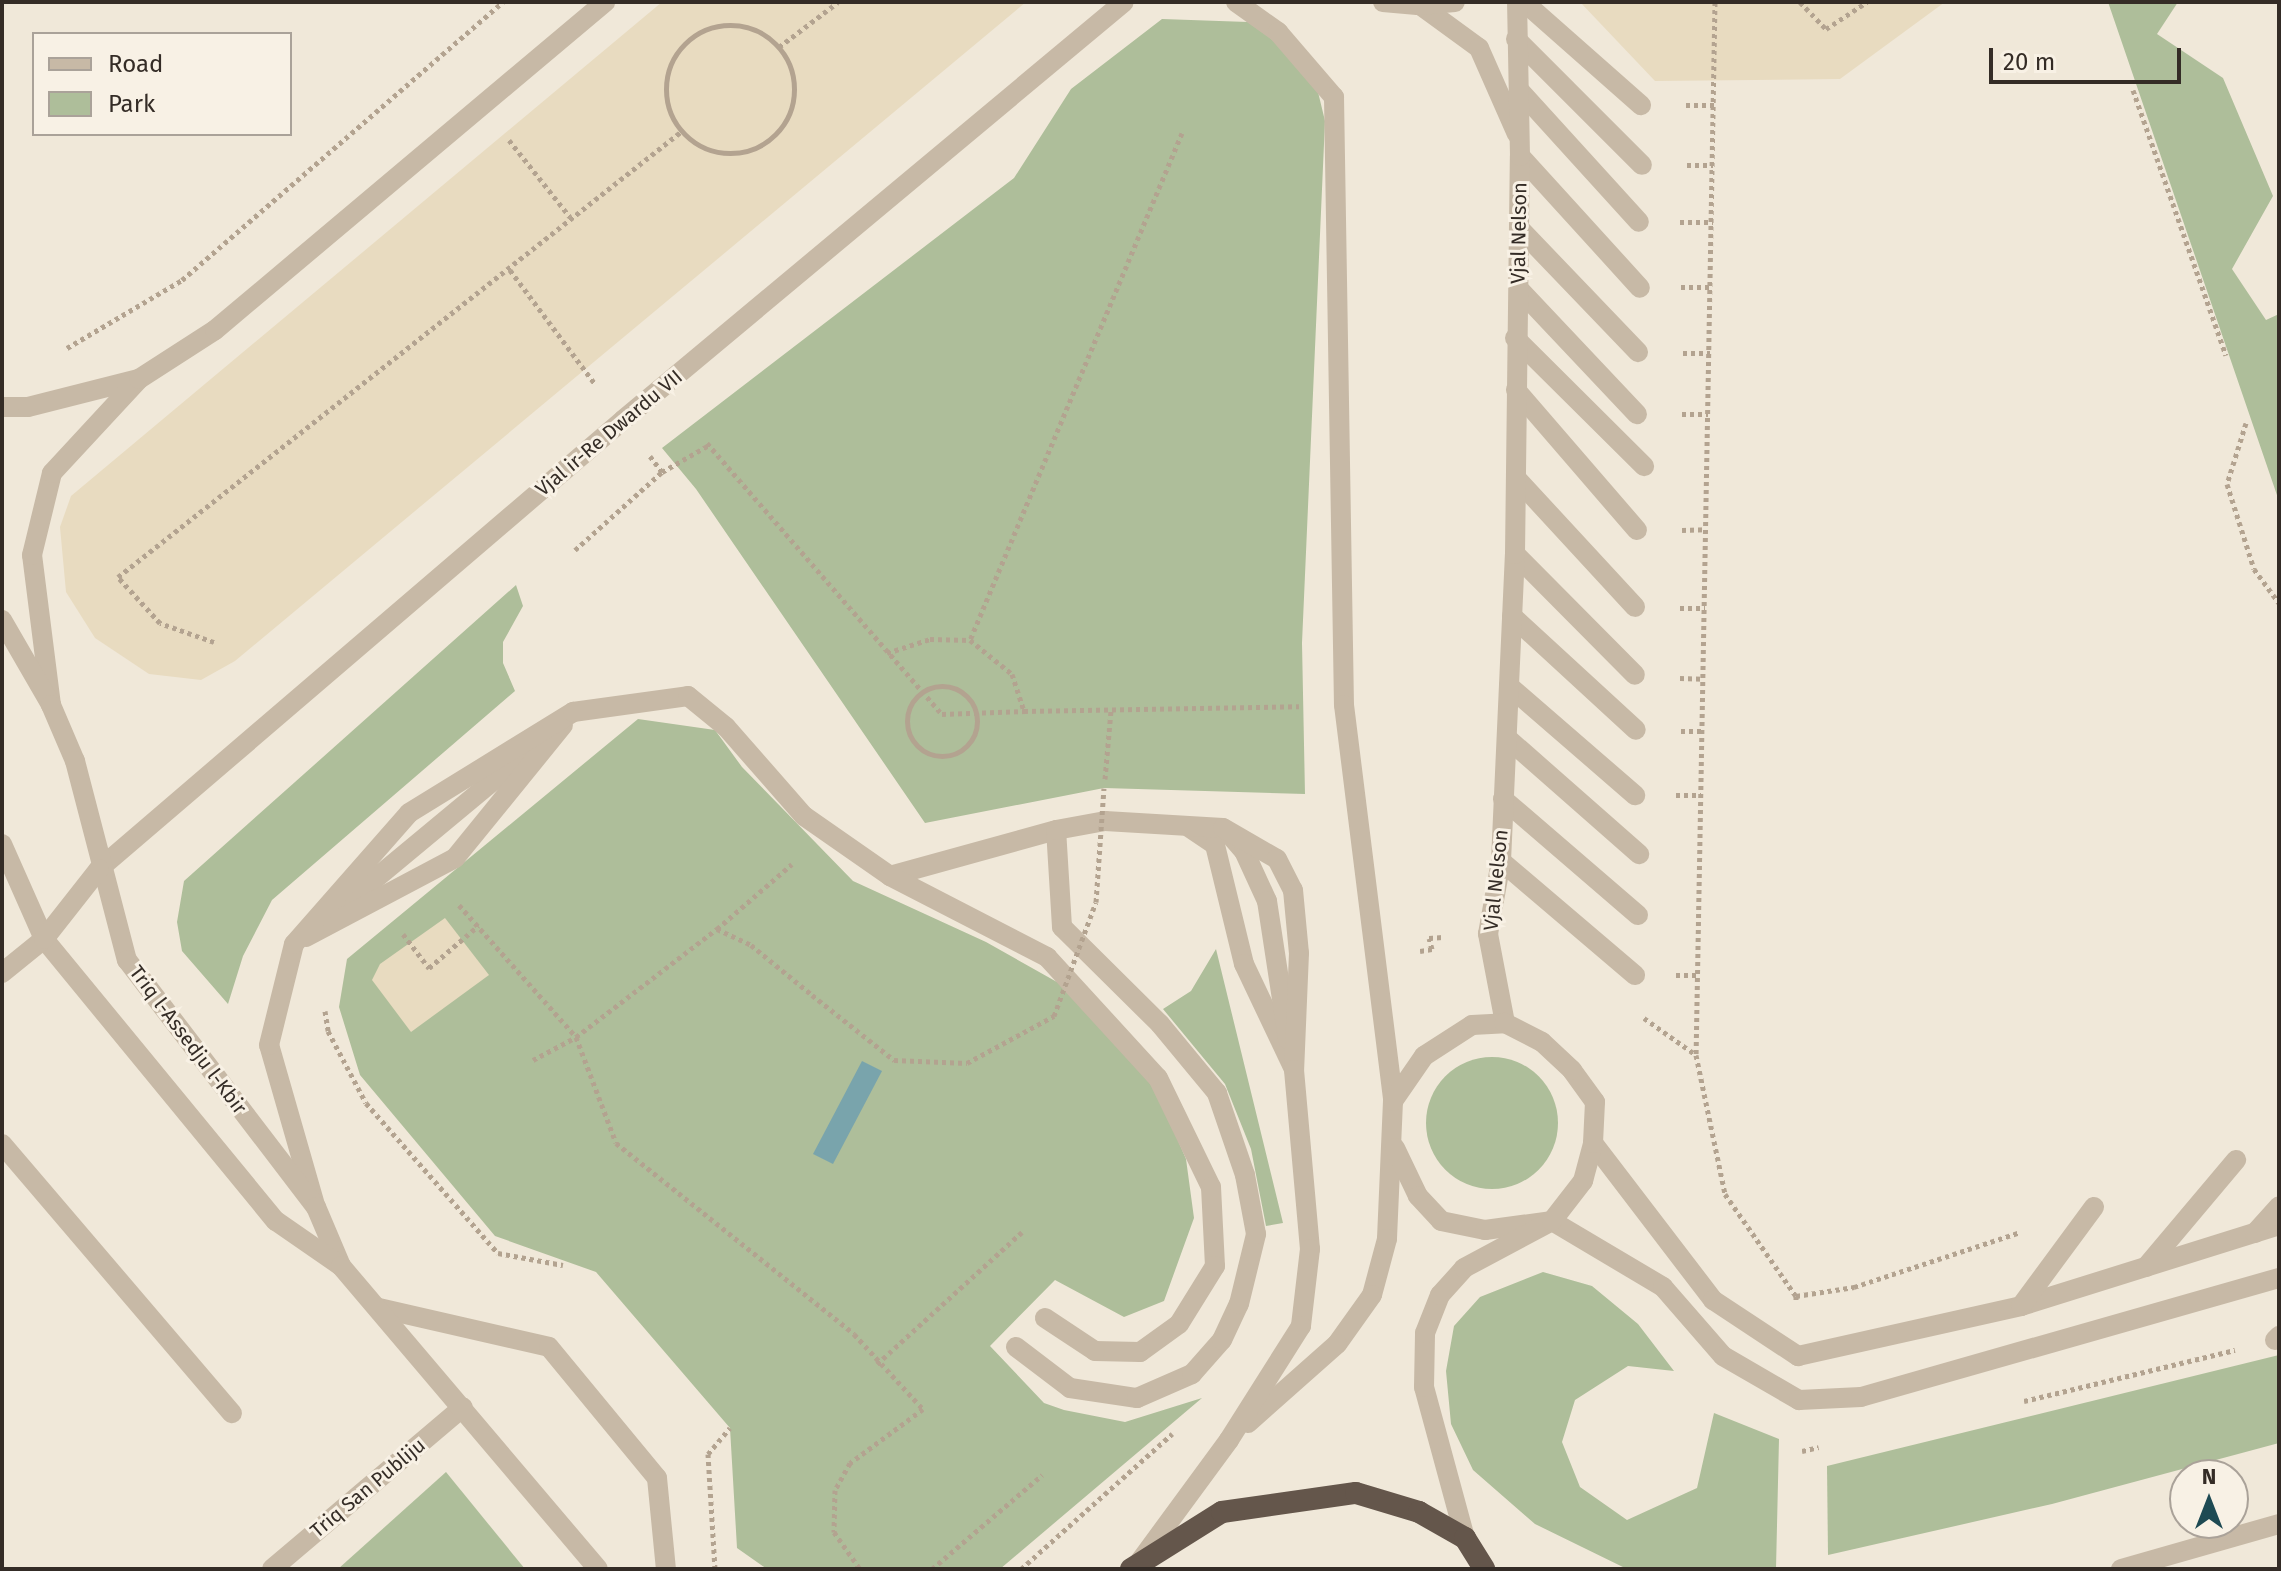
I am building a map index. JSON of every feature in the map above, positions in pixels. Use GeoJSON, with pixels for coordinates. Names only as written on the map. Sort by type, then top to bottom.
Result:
{"type":"FeatureCollection","features":[{"type":"Feature","properties":{"kind":"highway"},"geometry":{"type":"LineString","coordinates":[[1135,1565],[1222,1512],[1356,1493],[1419,1512],[1465,1538],[1488,1567]]}},
{"type":"Feature","properties":{"kind":"street"},"geometry":{"type":"LineString","coordinates":[[51,705],[32,555],[52,473],[139,379],[215,330],[605,2]]}},
{"type":"Feature","properties":{"kind":"street","name":"Vjal ir-Re Dwardu VII"},"geometry":{"type":"LineString","coordinates":[[2,973],[44,939],[99,869],[623,420],[1124,2]]}},
{"type":"Feature","properties":{"kind":"street"},"geometry":{"type":"LineString","coordinates":[[1229,1440],[1337,1344],[1372,1295],[1387,1239],[1393,1144],[1393,1101],[1344,705],[1334,97],[1278,32],[1236,2]]}},
{"type":"Feature","properties":{"kind":"street"},"geometry":{"type":"LineString","coordinates":[[1383,2],[1420,5],[1455,2]]}},
{"type":"Feature","properties":{"kind":"street","name":"Vjal Nelson"},"geometry":{"type":"LineString","coordinates":[[1505,1023],[1488,934],[1501,861],[1515,554],[1515,338],[1519,289],[1520,149],[1517,2]]}},
{"type":"Feature","properties":{"kind":"street"},"geometry":{"type":"LineString","coordinates":[[1524,2],[1641,105]]}},
{"type":"Feature","properties":{"kind":"street","name":"Vjal Nelson"},"geometry":{"type":"LineString","coordinates":[[1420,5],[1479,48],[1520,149]]}},
{"type":"Feature","properties":{"kind":"street"},"geometry":{"type":"LineString","coordinates":[[1516,39],[1642,165]]}},
{"type":"Feature","properties":{"kind":"street"},"geometry":{"type":"LineString","coordinates":[[1519,90],[1639,222]]}},
{"type":"Feature","properties":{"kind":"street"},"geometry":{"type":"LineString","coordinates":[[1520,149],[1640,288]]}},
{"type":"Feature","properties":{"kind":"street"},"geometry":{"type":"LineString","coordinates":[[1519,228],[1638,352]]}},
{"type":"Feature","properties":{"kind":"street"},"geometry":{"type":"LineString","coordinates":[[1519,289],[1637,414]]}},
{"type":"Feature","properties":{"kind":"street"},"geometry":{"type":"LineString","coordinates":[[1515,338],[1644,466]]}},
{"type":"Feature","properties":{"kind":"street"},"geometry":{"type":"LineString","coordinates":[[2,407],[28,407],[139,379]]}},
{"type":"Feature","properties":{"kind":"street"},"geometry":{"type":"LineString","coordinates":[[1516,390],[1637,530]]}},
{"type":"Feature","properties":{"kind":"street"},"geometry":{"type":"LineString","coordinates":[[1517,479],[1635,607]]}},
{"type":"Feature","properties":{"kind":"street"},"geometry":{"type":"LineString","coordinates":[[1515,554],[1635,675]]}},
{"type":"Feature","properties":{"kind":"street"},"geometry":{"type":"LineString","coordinates":[[1512,616],[1636,730]]}},
{"type":"Feature","properties":{"kind":"street","name":"Triq l-Assedju l-Kbir"},"geometry":{"type":"LineString","coordinates":[[2,620],[51,705],[75,761],[99,869],[127,960],[316,1207],[341,1266]]}},
{"type":"Feature","properties":{"kind":"street"},"geometry":{"type":"LineString","coordinates":[[1509,686],[1635,795]]}},
{"type":"Feature","properties":{"kind":"street"},"geometry":{"type":"LineString","coordinates":[[316,1207],[269,1045],[294,944],[409,813],[573,712],[688,696],[726,727],[804,816],[890,876],[1047,957],[1158,1078],[1211,1187],[1215,1266],[1179,1324],[1140,1352],[1095,1351],[1045,1318]]}},
{"type":"Feature","properties":{"kind":"street"},"geometry":{"type":"LineString","coordinates":[[294,944],[429,838],[573,712]]}},
{"type":"Feature","properties":{"kind":"street"},"geometry":{"type":"LineString","coordinates":[[294,944],[455,858],[573,712]]}},
{"type":"Feature","properties":{"kind":"street"},"geometry":{"type":"LineString","coordinates":[[1507,738],[1639,854]]}},
{"type":"Feature","properties":{"kind":"street"},"geometry":{"type":"LineString","coordinates":[[1503,799],[1638,915]]}},
{"type":"Feature","properties":{"kind":"street"},"geometry":{"type":"LineString","coordinates":[[890,876],[1056,830],[1105,821],[1171,822],[1223,828],[1277,859],[1293,890],[1299,953],[1294,1070]]}},
{"type":"Feature","properties":{"kind":"street"},"geometry":{"type":"LineString","coordinates":[[1171,822],[1202,832],[1215,845],[1244,964],[1294,1070]]}},
{"type":"Feature","properties":{"kind":"street"},"geometry":{"type":"LineString","coordinates":[[1135,1565],[1229,1440],[1301,1326],[1310,1249],[1294,1070],[1272,962],[1267,901],[1244,851],[1223,828]]}},
{"type":"Feature","properties":{"kind":"street"},"geometry":{"type":"LineString","coordinates":[[1016,1347],[1070,1388],[1137,1398],[1192,1374],[1222,1340],[1239,1304],[1256,1234],[1245,1175],[1217,1093],[1160,1024],[1062,927],[1056,830]]}},
{"type":"Feature","properties":{"kind":"street","name":"Triq l-Assedju l-Kbir"},"geometry":{"type":"LineString","coordinates":[[2,844],[44,939],[276,1221],[341,1266],[598,1569]]}},
{"type":"Feature","properties":{"kind":"street"},"geometry":{"type":"LineString","coordinates":[[1501,861],[1635,975]]}},
{"type":"Feature","properties":{"kind":"street"},"geometry":{"type":"LineString","coordinates":[[1393,1101],[1424,1056],[1472,1025],[1505,1023],[1542,1042],[1572,1070],[1595,1102],[1593,1143],[1583,1181],[1552,1221],[1464,1268],[1440,1295],[1425,1333],[1424,1387],[1465,1538]]}},
{"type":"Feature","properties":{"kind":"street"},"geometry":{"type":"LineString","coordinates":[[1593,1143],[1713,1300],[1798,1356],[2021,1306],[2279,1225]]}},
{"type":"Feature","properties":{"kind":"street"},"geometry":{"type":"LineString","coordinates":[[2,1144],[232,1413]]}},
{"type":"Feature","properties":{"kind":"street"},"geometry":{"type":"LineString","coordinates":[[1393,1144],[1418,1196],[1441,1221],[1485,1230],[1552,1221],[1663,1287],[1723,1356],[1799,1400],[1861,1397],[2279,1278]]}},
{"type":"Feature","properties":{"kind":"street"},"geometry":{"type":"LineString","coordinates":[[2146,1267],[2236,1160]]}},
{"type":"Feature","properties":{"kind":"street"},"geometry":{"type":"LineString","coordinates":[[2255,1233],[2279,1206]]}},
{"type":"Feature","properties":{"kind":"street"},"geometry":{"type":"LineString","coordinates":[[2021,1306],[2094,1207]]}},
{"type":"Feature","properties":{"kind":"street"},"geometry":{"type":"LineString","coordinates":[[379,1308],[549,1347],[657,1478],[666,1569]]}},
{"type":"Feature","properties":{"kind":"street","name":"Triq San Publiju"},"geometry":{"type":"LineString","coordinates":[[272,1569],[463,1407]]}},
{"type":"Feature","properties":{"kind":"street"},"geometry":{"type":"LineString","coordinates":[[2121,1569],[2279,1524]]}},
{"type":"Feature","properties":{"kind":"path"},"geometry":{"type":"LineString","coordinates":[[57,353],[95,336],[182,280],[503,2]]}},
{"type":"Feature","properties":{"kind":"path"},"geometry":{"type":"LineString","coordinates":[[779,47],[838,2]]}},
{"type":"Feature","properties":{"kind":"path"},"geometry":{"type":"LineString","coordinates":[[1715,2],[1696,1055],[1725,1194],[1796,1296],[1795,1317]]}},
{"type":"Feature","properties":{"kind":"path"},"geometry":{"type":"LineString","coordinates":[[1800,2],[1826,29],[1867,2]]}},
{"type":"Feature","properties":{"kind":"path"},"geometry":{"type":"LineString","coordinates":[[743,26],[779,47],[795,87],[784,126],[769,141],[729,154],[709,150],[682,131],[668,105],[666,85],[683,45],[700,32],[743,26]]}},
{"type":"Feature","properties":{"kind":"path"},"geometry":{"type":"LineString","coordinates":[[2133,90],[2226,355]]}},
{"type":"Feature","properties":{"kind":"path"},"geometry":{"type":"LineString","coordinates":[[483,106],[570,217]]}},
{"type":"Feature","properties":{"kind":"path"},"geometry":{"type":"LineString","coordinates":[[214,642],[160,623],[118,577],[682,131]]}},
{"type":"Feature","properties":{"kind":"path"},"geometry":{"type":"LineString","coordinates":[[970,640],[1182,133]]}},
{"type":"Feature","properties":{"kind":"path"},"geometry":{"type":"LineString","coordinates":[[2246,423],[2227,484],[2254,569],[2279,603]]}},
{"type":"Feature","properties":{"kind":"path"},"geometry":{"type":"LineString","coordinates":[[662,472],[707,443],[942,714],[1305,706]]}},
{"type":"Feature","properties":{"kind":"path"},"geometry":{"type":"LineString","coordinates":[[889,655],[930,639],[970,640],[1012,674],[1024,711]]}},
{"type":"Feature","properties":{"kind":"path"},"geometry":{"type":"LineString","coordinates":[[936,686],[959,690],[976,715],[976,730],[964,750],[931,754],[912,740],[908,729],[910,707],[922,693],[936,686]]}},
{"type":"Feature","properties":{"kind":"path"},"geometry":{"type":"LineString","coordinates":[[717,929],[751,945],[894,1060],[967,1063],[1011,1044],[1054,1016],[1096,902],[1105,821],[1104,788],[1111,710]]}},
{"type":"Feature","properties":{"kind":"path"},"geometry":{"type":"LineString","coordinates":[[533,1060],[576,1037],[717,929],[793,865],[783,854]]}},
{"type":"Feature","properties":{"kind":"path"},"geometry":{"type":"LineString","coordinates":[[447,893],[576,1037],[616,1143],[854,1334],[877,1364],[923,1409],[850,1463],[835,1490],[834,1532],[860,1569]]}},
{"type":"Feature","properties":{"kind":"path"},"geometry":{"type":"LineString","coordinates":[[394,921],[429,968],[478,926]]}},
{"type":"Feature","properties":{"kind":"path"},"geometry":{"type":"LineString","coordinates":[[324,1005],[328,1031],[366,1103],[498,1253],[563,1265]]}},
{"type":"Feature","properties":{"kind":"path"},"geometry":{"type":"LineString","coordinates":[[877,1364],[1022,1232]]}},
{"type":"Feature","properties":{"kind":"path"},"geometry":{"type":"LineString","coordinates":[[2014,1403],[2277,1338]]}},
{"type":"Feature","properties":{"kind":"path"},"geometry":{"type":"LineString","coordinates":[[715,1569],[708,1454],[730,1428]]}},
{"type":"Feature","properties":{"kind":"path"},"geometry":{"type":"LineString","coordinates":[[1802,1451],[1832,1444]]}},
{"type":"Feature","properties":{"kind":"path"},"geometry":{"type":"LineString","coordinates":[[932,1569],[1042,1475]]}},
{"type":"Feature","properties":{"kind":"green space"},"geometry":{"type":"Polygon","coordinates":[[[2108,2],[2178,2],[2157,34],[2223,78],[2273,196],[2232,269],[2266,320],[2279,314],[2279,501],[2108,2]]]}},
{"type":"Feature","properties":{"kind":"green space"},"geometry":{"type":"Polygon","coordinates":[[[1162,19],[1248,22],[1312,67],[1325,121],[1302,643],[1305,794],[1104,788],[925,823],[696,489],[662,448],[1014,178],[1071,89],[1162,19]]]}},
{"type":"Feature","properties":{"kind":"green space"},"geometry":{"type":"Polygon","coordinates":[[[516,585],[523,606],[503,642],[503,663],[515,691],[272,900],[243,956],[228,1004],[182,951],[177,922],[184,881],[516,585]]]}},
{"type":"Feature","properties":{"kind":"green space"},"geometry":{"type":"Polygon","coordinates":[[[638,719],[715,730],[742,767],[853,881],[986,942],[1089,1000],[1158,1094],[1186,1159],[1194,1218],[1164,1301],[1124,1317],[1055,1280],[990,1346],[1044,1403],[1064,1410],[1125,1422],[1202,1398],[1000,1569],[767,1569],[737,1548],[730,1428],[596,1272],[495,1236],[360,1075],[339,1007],[347,959],[638,719]]]}},
{"type":"Feature","properties":{"kind":"green space"},"geometry":{"type":"Polygon","coordinates":[[[1216,949],[1283,1223],[1266,1226],[1251,1149],[1225,1084],[1163,1009],[1191,991],[1216,949]]]}},
{"type":"Feature","properties":{"kind":"green space"},"geometry":{"type":"Polygon","coordinates":[[[1492,1057],[1517,1062],[1539,1076],[1553,1098],[1558,1123],[1553,1148],[1539,1170],[1517,1184],[1492,1189],[1467,1184],[1445,1170],[1431,1148],[1426,1123],[1431,1098],[1445,1076],[1467,1062],[1492,1057]]]}},
{"type":"Feature","properties":{"kind":"green space"},"geometry":{"type":"Polygon","coordinates":[[[1543,1272],[1592,1286],[1638,1324],[1674,1371],[1628,1366],[1575,1400],[1562,1442],[1580,1487],[1627,1520],[1697,1488],[1714,1413],[1779,1439],[1776,1569],[1627,1569],[1535,1524],[1473,1470],[1451,1424],[1446,1371],[1454,1326],[1480,1297],[1543,1272]]]}},
{"type":"Feature","properties":{"kind":"green space"},"geometry":{"type":"Polygon","coordinates":[[[2279,1355],[2279,1443],[2219,1459],[2169,1459],[2169,1473],[2052,1504],[1828,1555],[1827,1466],[2279,1355]]]}},
{"type":"Feature","properties":{"kind":"green space"},"geometry":{"type":"Polygon","coordinates":[[[446,1472],[525,1569],[338,1569],[446,1472]]]}},
{"type":"Feature","properties":{"kind":"shaded area"},"geometry":{"type":"Polygon","coordinates":[[[662,2],[1026,2],[235,661],[201,680],[149,674],[95,638],[66,592],[60,527],[71,496],[662,2]]]}},
{"type":"Feature","properties":{"kind":"shaded area"},"geometry":{"type":"Polygon","coordinates":[[[1580,2],[1945,2],[1840,79],[1655,81],[1580,2]]]}},
{"type":"Feature","properties":{"kind":"shaded area"},"geometry":{"type":"Polygon","coordinates":[[[445,918],[489,975],[411,1032],[372,980],[380,964],[445,918]]]}},
{"type":"Feature","properties":{"kind":"water"},"geometry":{"type":"Polygon","coordinates":[[[862,1061],[882,1071],[833,1164],[813,1154],[862,1061]]]}}]}
